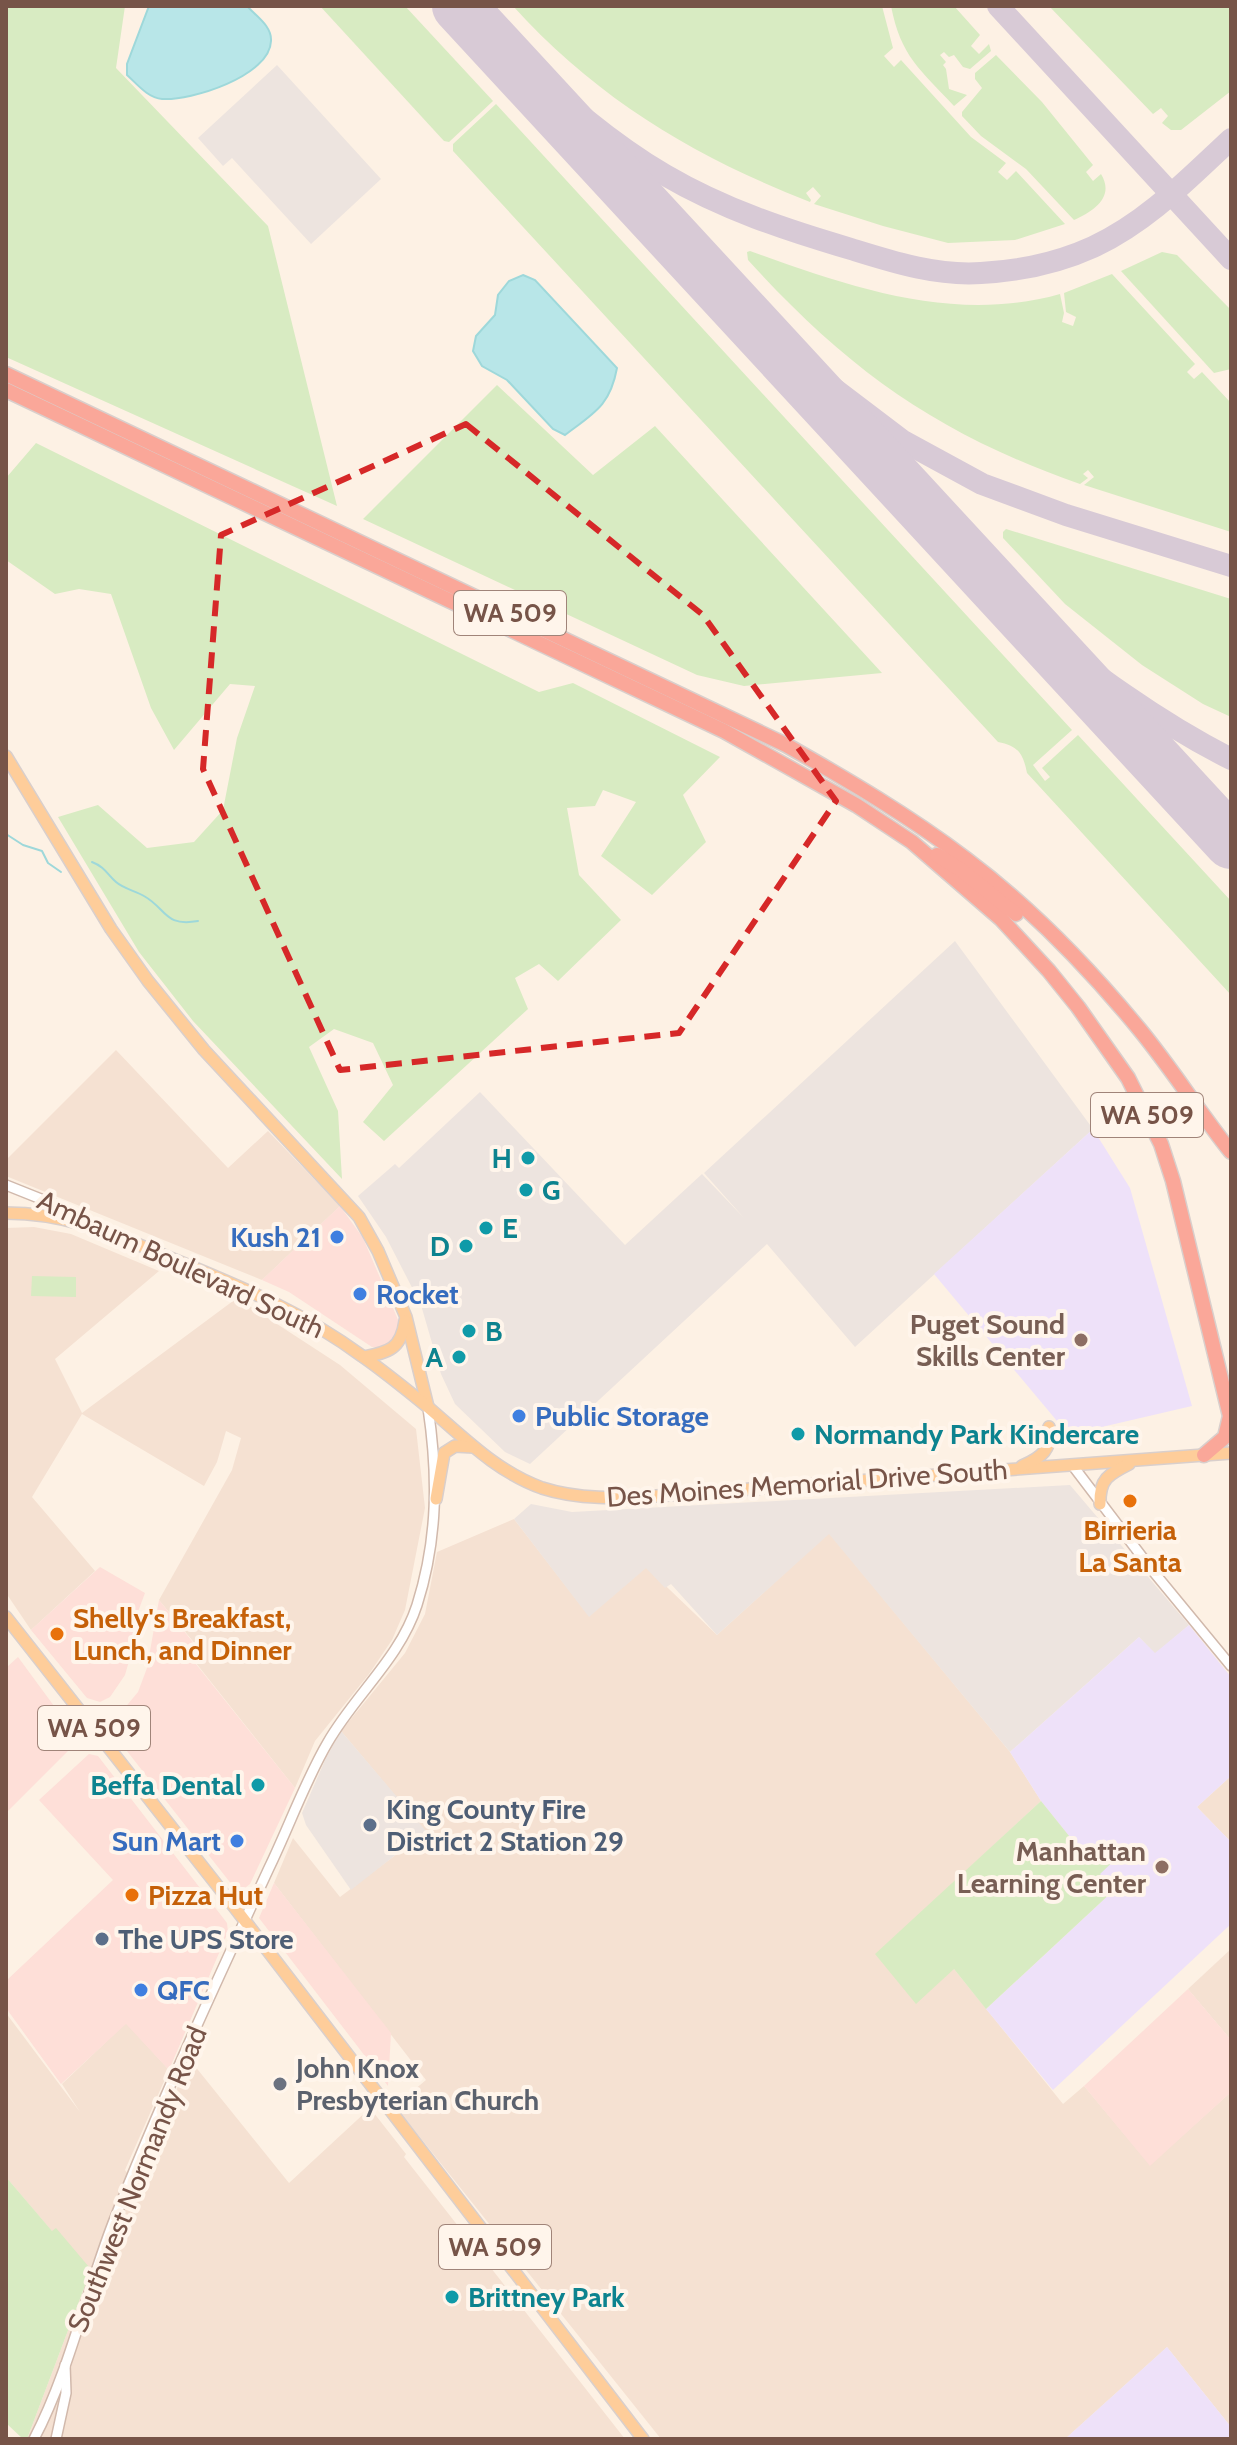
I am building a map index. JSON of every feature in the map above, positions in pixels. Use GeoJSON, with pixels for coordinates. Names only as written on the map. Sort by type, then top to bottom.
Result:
{"type":"FeatureCollection","features":[{"type":"Feature","properties":{"kind":"highway","name":"WA 509"},"geometry":{"type":"LineString","coordinates":[[6,374],[786,745],[845,778],[928,831],[997,884],[1085,968],[1130,1019],[1231,1152]]}},
{"type":"Feature","properties":{"kind":"highway","name":"WA 509"},"geometry":{"type":"LineString","coordinates":[[6,390],[724,731],[856,805],[912,842],[1001,919],[1078,1007],[1128,1078],[1161,1144],[1173,1181],[1229,1409],[1228,1432],[1204,1455]]}},
{"type":"Feature","properties":{"kind":"highway"},"geometry":{"type":"LineString","coordinates":[[912,842],[961,870],[1064,958],[1120,1019],[1231,1166]]}},
{"type":"Feature","properties":{"kind":"main road"},"geometry":{"type":"LineString","coordinates":[[6,756],[111,929],[148,981],[204,1050],[359,1217],[384,1262],[406,1317],[428,1408]]}},
{"type":"Feature","properties":{"kind":"main road"},"geometry":{"type":"LineString","coordinates":[[6,1213],[30,1213],[80,1221]]}},
{"type":"Feature","properties":{"kind":"main road","name":"Ambaum Boulevard South"},"geometry":{"type":"LineString","coordinates":[[80,1221],[299,1314],[364,1357],[428,1408]]}},
{"type":"Feature","properties":{"kind":"main road"},"geometry":{"type":"LineString","coordinates":[[364,1357],[384,1353],[396,1346],[403,1337],[406,1317]]}},
{"type":"Feature","properties":{"kind":"main road","name":"Des Moines Memorial Drive South"},"geometry":{"type":"LineString","coordinates":[[428,1408],[473,1447],[519,1478],[544,1488],[602,1498],[1231,1453]]}},
{"type":"Feature","properties":{"kind":"main road"},"geometry":{"type":"LineString","coordinates":[[1010,1471],[1041,1456],[1050,1443],[1049,1427]]}},
{"type":"Feature","properties":{"kind":"main road"},"geometry":{"type":"LineString","coordinates":[[436,1499],[444,1453],[455,1446],[473,1447]]}},
{"type":"Feature","properties":{"kind":"main road"},"geometry":{"type":"LineString","coordinates":[[1100,1504],[1100,1489],[1105,1477],[1137,1460]]}},
{"type":"Feature","properties":{"kind":"main road","name":"WA 509"},"geometry":{"type":"LineString","coordinates":[[6,1617],[245,1921],[643,2439]]}},
{"type":"Feature","properties":{"kind":"street","name":"Ambaum Boulevard South"},"geometry":{"type":"LineString","coordinates":[[6,1185],[56,1205],[80,1221]]}},
{"type":"Feature","properties":{"kind":"street","name":"Southwest Normandy Road"},"geometry":{"type":"LineString","coordinates":[[34,2439],[65,2362],[113,2225],[187,2049],[327,1742],[398,1646],[410,1624],[428,1557],[436,1499],[428,1408]]}},
{"type":"Feature","properties":{"kind":"street"},"geometry":{"type":"LineString","coordinates":[[1073,1466],[1231,1666]]}},
{"type":"Feature","properties":{"kind":"street"},"geometry":{"type":"LineString","coordinates":[[56,2439],[66,2393],[65,2362]]}},
{"type":"Feature","properties":{"kind":"highlighted area"},"geometry":{"type":"Polygon","coordinates":[[[466,424],[703,615],[836,801],[679,1033],[340,1070],[203,769],[221,535],[466,424]]]}},
{"type":"Feature","properties":{"kind":"shaded area"},"geometry":{"type":"Polygon","coordinates":[[[277,65],[381,179],[311,244],[232,158],[223,166],[198,138],[277,65]]]}},
{"type":"Feature","properties":{"kind":"shaded area"},"geometry":{"type":"Polygon","coordinates":[[[955,941],[1093,1129],[855,1347],[767,1244],[530,1464],[505,1452],[455,1404],[441,1374],[421,1305],[386,1237],[358,1196],[395,1164],[399,1168],[480,1092],[625,1245],[702,1174],[744,1218],[704,1173],[955,941]]]}},
{"type":"Feature","properties":{"kind":"shaded area"},"geometry":{"type":"Polygon","coordinates":[[[116,1050],[228,1168],[268,1131],[340,1206],[262,1280],[6,1176],[6,1160],[116,1050]]]}},
{"type":"Feature","properties":{"kind":"shaded area","name":"Puget Sound Skills Center"},"geometry":{"type":"Polygon","coordinates":[[[1093,1129],[1130,1188],[1192,1406],[1076,1433],[1057,1421],[934,1274],[1093,1129]]]}},
{"type":"Feature","properties":{"kind":"shaded area"},"geometry":{"type":"Polygon","coordinates":[[[340,1206],[363,1238],[399,1322],[399,1334],[386,1347],[372,1347],[289,1292],[262,1280],[340,1206]]]}},
{"type":"Feature","properties":{"kind":"shaded area"},"geometry":{"type":"Polygon","coordinates":[[[34,1227],[71,1234],[159,1271],[55,1359],[82,1413],[237,1298],[340,1365],[416,1429],[425,1508],[405,1610],[392,1640],[369,1674],[315,1741],[295,1788],[188,1653],[196,1645],[159,1600],[232,1470],[241,1438],[226,1431],[217,1462],[204,1486],[82,1414],[32,1497],[95,1571],[31,1630],[6,1593],[6,1228],[34,1227]]]}},
{"type":"Feature","properties":{"kind":"shaded area"},"geometry":{"type":"Polygon","coordinates":[[[1070,1485],[1189,1625],[1155,1654],[1139,1637],[1010,1752],[829,1534],[717,1635],[671,1584],[665,1588],[646,1568],[589,1617],[514,1519],[531,1504],[572,1512],[1070,1485]]]}},
{"type":"Feature","properties":{"kind":"shaded area"},"geometry":{"type":"Polygon","coordinates":[[[514,1519],[589,1616],[646,1567],[717,1635],[829,1533],[1010,1752],[1041,1801],[876,1955],[954,1969],[1063,2104],[1084,2086],[1150,2165],[1231,2092],[1231,2427],[1167,2347],[1065,2439],[661,2439],[395,2106],[426,2080],[274,1883],[293,1838],[340,1897],[426,1832],[341,1731],[405,1653],[425,1614],[437,1552],[514,1519]]]}},
{"type":"Feature","properties":{"kind":"shaded area"},"geometry":{"type":"Polygon","coordinates":[[[100,1567],[145,1593],[136,1617],[125,1675],[110,1697],[100,1702],[87,1698],[31,1630],[100,1567]]]}},
{"type":"Feature","properties":{"kind":"shaded area"},"geometry":{"type":"Polygon","coordinates":[[[159,1600],[196,1646],[188,1654],[295,1788],[250,1884],[241,1891],[236,1890],[112,1732],[113,1722],[138,1692],[147,1668],[159,1600]]]}},
{"type":"Feature","properties":{"kind":"shaded area","name":"Manhattan Learning Center"},"geometry":{"type":"Polygon","coordinates":[[[1189,1625],[1231,1677],[1231,1776],[1197,1807],[1231,1842],[1231,1924],[1053,2090],[986,2009],[1113,1891],[1041,1801],[1010,1752],[1139,1637],[1155,1653],[1189,1625]]]}},
{"type":"Feature","properties":{"kind":"shaded area"},"geometry":{"type":"Polygon","coordinates":[[[18,1657],[79,1740],[6,1813],[6,1668],[18,1657]]]}},
{"type":"Feature","properties":{"kind":"shaded area"},"geometry":{"type":"Polygon","coordinates":[[[341,1731],[426,1831],[351,1890],[306,1825],[302,1813],[341,1731]]]}},
{"type":"Feature","properties":{"kind":"shaded area"},"geometry":{"type":"Polygon","coordinates":[[[89,1754],[98,1756],[227,1923],[228,1932],[169,2070],[126,2024],[61,2084],[6,2008],[6,1981],[113,1880],[39,1800],[89,1754]]]}},
{"type":"Feature","properties":{"kind":"shaded area"},"geometry":{"type":"Polygon","coordinates":[[[1231,1776],[1231,1842],[1197,1807],[1231,1776]]]}},
{"type":"Feature","properties":{"kind":"shaded area"},"geometry":{"type":"Polygon","coordinates":[[[274,1883],[391,2033],[388,2086],[259,1918],[274,1883]]]}},
{"type":"Feature","properties":{"kind":"shaded area"},"geometry":{"type":"Polygon","coordinates":[[[1231,1949],[1231,2040],[1188,1989],[1231,1949]]]}},
{"type":"Feature","properties":{"kind":"shaded area"},"geometry":{"type":"Polygon","coordinates":[[[1188,1989],[1231,2040],[1231,2092],[1150,2166],[1084,2086],[1188,1989]]]}},
{"type":"Feature","properties":{"kind":"shaded area"},"geometry":{"type":"Polygon","coordinates":[[[6,2013],[80,2112],[62,2084],[126,2023],[169,2070],[125,2170],[134,2183],[190,2060],[289,2183],[370,2108],[406,2154],[404,2157],[625,2439],[27,2439],[89,2275],[6,2177],[6,2013]]]}},
{"type":"Feature","properties":{"kind":"shaded area"},"geometry":{"type":"Polygon","coordinates":[[[1167,2347],[1231,2427],[1231,2439],[1065,2439],[1167,2347]]]}},
{"type":"Feature","properties":{"kind":"green space"},"geometry":{"type":"Polygon","coordinates":[[[6,6],[125,6],[116,68],[268,226],[337,506],[6,357],[6,6]]]}},
{"type":"Feature","properties":{"kind":"green space"},"geometry":{"type":"Polygon","coordinates":[[[320,6],[405,6],[493,101],[449,142],[444,141],[320,6]]]}},
{"type":"Feature","properties":{"kind":"green space"},"geometry":{"type":"Polygon","coordinates":[[[513,6],[882,6],[893,48],[884,56],[894,67],[901,60],[971,137],[1006,163],[998,172],[1007,180],[1016,171],[1065,224],[1015,240],[948,243],[814,204],[821,196],[813,187],[806,193],[810,202],[727,165],[650,122],[579,70],[513,6]]]}},
{"type":"Feature","properties":{"kind":"green space"},"geometry":{"type":"Polygon","coordinates":[[[891,6],[954,6],[980,35],[971,46],[979,54],[989,44],[991,51],[970,69],[963,67],[954,55],[949,57],[944,52],[940,55],[946,62],[943,65],[949,89],[967,95],[954,106],[906,50],[891,6]]]}},
{"type":"Feature","properties":{"kind":"green space"},"geometry":{"type":"Polygon","coordinates":[[[1049,6],[1231,6],[1231,91],[1181,130],[1171,130],[1162,123],[1168,116],[1161,108],[1153,114],[1049,6]]]}},
{"type":"Feature","properties":{"kind":"green space"},"geometry":{"type":"Polygon","coordinates":[[[996,55],[1042,102],[1093,165],[1086,172],[1093,181],[1101,174],[1105,182],[1106,190],[1100,202],[1074,220],[1026,169],[981,136],[962,116],[982,88],[975,79],[975,73],[996,55]]]}},
{"type":"Feature","properties":{"kind":"green space"},"geometry":{"type":"Polygon","coordinates":[[[496,104],[1072,730],[1033,765],[1045,781],[1050,777],[1042,768],[1078,735],[1231,901],[1231,995],[1027,773],[1018,752],[998,742],[453,151],[453,144],[496,104]]]}},
{"type":"Feature","properties":{"kind":"green space"},"geometry":{"type":"Polygon","coordinates":[[[747,252],[864,288],[942,303],[981,305],[1020,302],[1060,294],[1064,313],[1062,322],[1073,326],[1076,317],[1066,312],[1064,293],[1112,274],[1195,364],[1187,372],[1194,379],[1202,372],[1231,403],[1231,532],[1084,485],[1094,477],[1088,470],[1083,474],[1088,478],[1080,484],[1029,465],[939,420],[899,395],[823,335],[748,260],[747,252]]]}},
{"type":"Feature","properties":{"kind":"green space"},"geometry":{"type":"Polygon","coordinates":[[[1162,252],[1177,255],[1231,310],[1231,369],[1214,373],[1121,271],[1162,252]]]}},
{"type":"Feature","properties":{"kind":"green space"},"geometry":{"type":"Polygon","coordinates":[[[497,385],[593,475],[655,426],[882,673],[744,686],[697,675],[363,519],[497,385]]]}},
{"type":"Feature","properties":{"kind":"green space"},"geometry":{"type":"Polygon","coordinates":[[[36,443],[539,692],[573,683],[720,757],[683,795],[706,842],[652,895],[601,856],[636,802],[603,790],[595,806],[567,808],[579,875],[621,920],[558,981],[539,964],[515,978],[528,1009],[384,1141],[363,1122],[393,1085],[373,1043],[334,1029],[309,1047],[338,1111],[342,1179],[193,1021],[139,952],[58,817],[98,805],[147,848],[194,842],[223,810],[237,738],[255,686],[230,684],[174,750],[151,708],[111,594],[79,589],[55,594],[6,560],[6,478],[36,443]]]}},
{"type":"Feature","properties":{"kind":"green space"},"geometry":{"type":"Polygon","coordinates":[[[1006,529],[1231,599],[1231,717],[1203,704],[1142,665],[1065,604],[1003,538],[1006,529]]]}},
{"type":"Feature","properties":{"kind":"green space"},"geometry":{"type":"Polygon","coordinates":[[[32,1276],[76,1277],[76,1297],[31,1296],[32,1276]]]}},
{"type":"Feature","properties":{"kind":"green space"},"geometry":{"type":"Polygon","coordinates":[[[1041,1801],[1086,1857],[1093,1851],[1099,1857],[1113,1844],[1121,1854],[1100,1874],[1113,1891],[986,2009],[954,1969],[916,2004],[875,1954],[1041,1801]]]}},
{"type":"Feature","properties":{"kind":"green space"},"geometry":{"type":"Polygon","coordinates":[[[6,2177],[52,2231],[56,2228],[89,2267],[89,2275],[27,2439],[23,2439],[6,2423],[6,2177]]]}},
{"type":"Feature","properties":{"kind":"water"},"geometry":{"type":"Polygon","coordinates":[[[149,6],[247,6],[269,31],[271,41],[267,54],[244,75],[209,91],[175,99],[152,96],[127,75],[127,64],[149,6]]]}},
{"type":"Feature","properties":{"kind":"water"},"geometry":{"type":"Polygon","coordinates":[[[523,275],[535,280],[617,368],[610,391],[599,408],[565,435],[553,429],[507,380],[482,366],[473,351],[476,336],[495,315],[498,295],[509,281],[523,275]]]}},
{"type":"Feature","properties":{"kind":"waterway"},"geometry":{"type":"LineString","coordinates":[[6,834],[23,845],[42,851],[48,863],[61,872]]}},
{"type":"Feature","properties":{"kind":"waterway"},"geometry":{"type":"LineString","coordinates":[[92,862],[119,884],[152,901],[172,919],[198,921]]}},
{"type":"Feature","properties":{"kind":"taxiway"},"geometry":{"type":"LineString","coordinates":[[998,6],[1231,259]]}},
{"type":"Feature","properties":{"kind":"taxiway"},"geometry":{"type":"LineString","coordinates":[[475,23],[590,123],[639,159],[687,187],[779,226],[883,259],[931,270],[964,273],[1010,270],[1080,253],[1113,237],[1149,212],[1231,139]]}},
{"type":"Feature","properties":{"kind":"taxiway"},"geometry":{"type":"LineString","coordinates":[[738,308],[820,378],[903,441],[982,484],[1066,515],[1231,566]]}},
{"type":"Feature","properties":{"kind":"taxiway"},"geometry":{"type":"LineString","coordinates":[[1023,618],[1124,694],[1231,759]]}},
{"type":"Feature","properties":{"kind":"runway"},"geometry":{"type":"LineString","coordinates":[[459,6],[1231,842]]}},
{"type":"Feature","properties":{"kind":"place","name":"H"},"geometry":{"type":"Point","coordinates":[528,1158]}},
{"type":"Feature","properties":{"kind":"place","name":"G"},"geometry":{"type":"Point","coordinates":[526,1190]}},
{"type":"Feature","properties":{"kind":"place","name":"E"},"geometry":{"type":"Point","coordinates":[486,1228]}},
{"type":"Feature","properties":{"kind":"place","name":"Kush 21"},"geometry":{"type":"Point","coordinates":[337,1237]}},
{"type":"Feature","properties":{"kind":"place","name":"D"},"geometry":{"type":"Point","coordinates":[466,1246]}},
{"type":"Feature","properties":{"kind":"place","name":"Rocket"},"geometry":{"type":"Point","coordinates":[360,1294]}},
{"type":"Feature","properties":{"kind":"place","name":"B"},"geometry":{"type":"Point","coordinates":[469,1331]}},
{"type":"Feature","properties":{"kind":"place","name":"Puget Sound Skills Center"},"geometry":{"type":"Point","coordinates":[1081,1340]}},
{"type":"Feature","properties":{"kind":"place","name":"A"},"geometry":{"type":"Point","coordinates":[459,1357]}},
{"type":"Feature","properties":{"kind":"place","name":"Public Storage"},"geometry":{"type":"Point","coordinates":[519,1416]}},
{"type":"Feature","properties":{"kind":"place","name":"Normandy Park Kindercare"},"geometry":{"type":"Point","coordinates":[798,1434]}},
{"type":"Feature","properties":{"kind":"place","name":"Birrieria La Santa"},"geometry":{"type":"Point","coordinates":[1130,1501]}},
{"type":"Feature","properties":{"kind":"place","name":"Shelly's Breakfast, Lunch, and Dinner"},"geometry":{"type":"Point","coordinates":[57,1634]}},
{"type":"Feature","properties":{"kind":"place","name":"Beffa Dental"},"geometry":{"type":"Point","coordinates":[258,1785]}},
{"type":"Feature","properties":{"kind":"place","name":"King County Fire District 2 Station 29"},"geometry":{"type":"Point","coordinates":[370,1825]}},
{"type":"Feature","properties":{"kind":"place","name":"Sun Mart"},"geometry":{"type":"Point","coordinates":[237,1841]}},
{"type":"Feature","properties":{"kind":"place","name":"Manhattan Learning Center"},"geometry":{"type":"Point","coordinates":[1162,1867]}},
{"type":"Feature","properties":{"kind":"place","name":"Pizza Hut"},"geometry":{"type":"Point","coordinates":[132,1895]}},
{"type":"Feature","properties":{"kind":"place","name":"The UPS Store"},"geometry":{"type":"Point","coordinates":[102,1939]}},
{"type":"Feature","properties":{"kind":"place","name":"QFC"},"geometry":{"type":"Point","coordinates":[141,1990]}},
{"type":"Feature","properties":{"kind":"place","name":"John Knox Presbyterian Church"},"geometry":{"type":"Point","coordinates":[280,2084]}},
{"type":"Feature","properties":{"kind":"place","name":"Brittney Park"},"geometry":{"type":"Point","coordinates":[452,2297]}}]}
